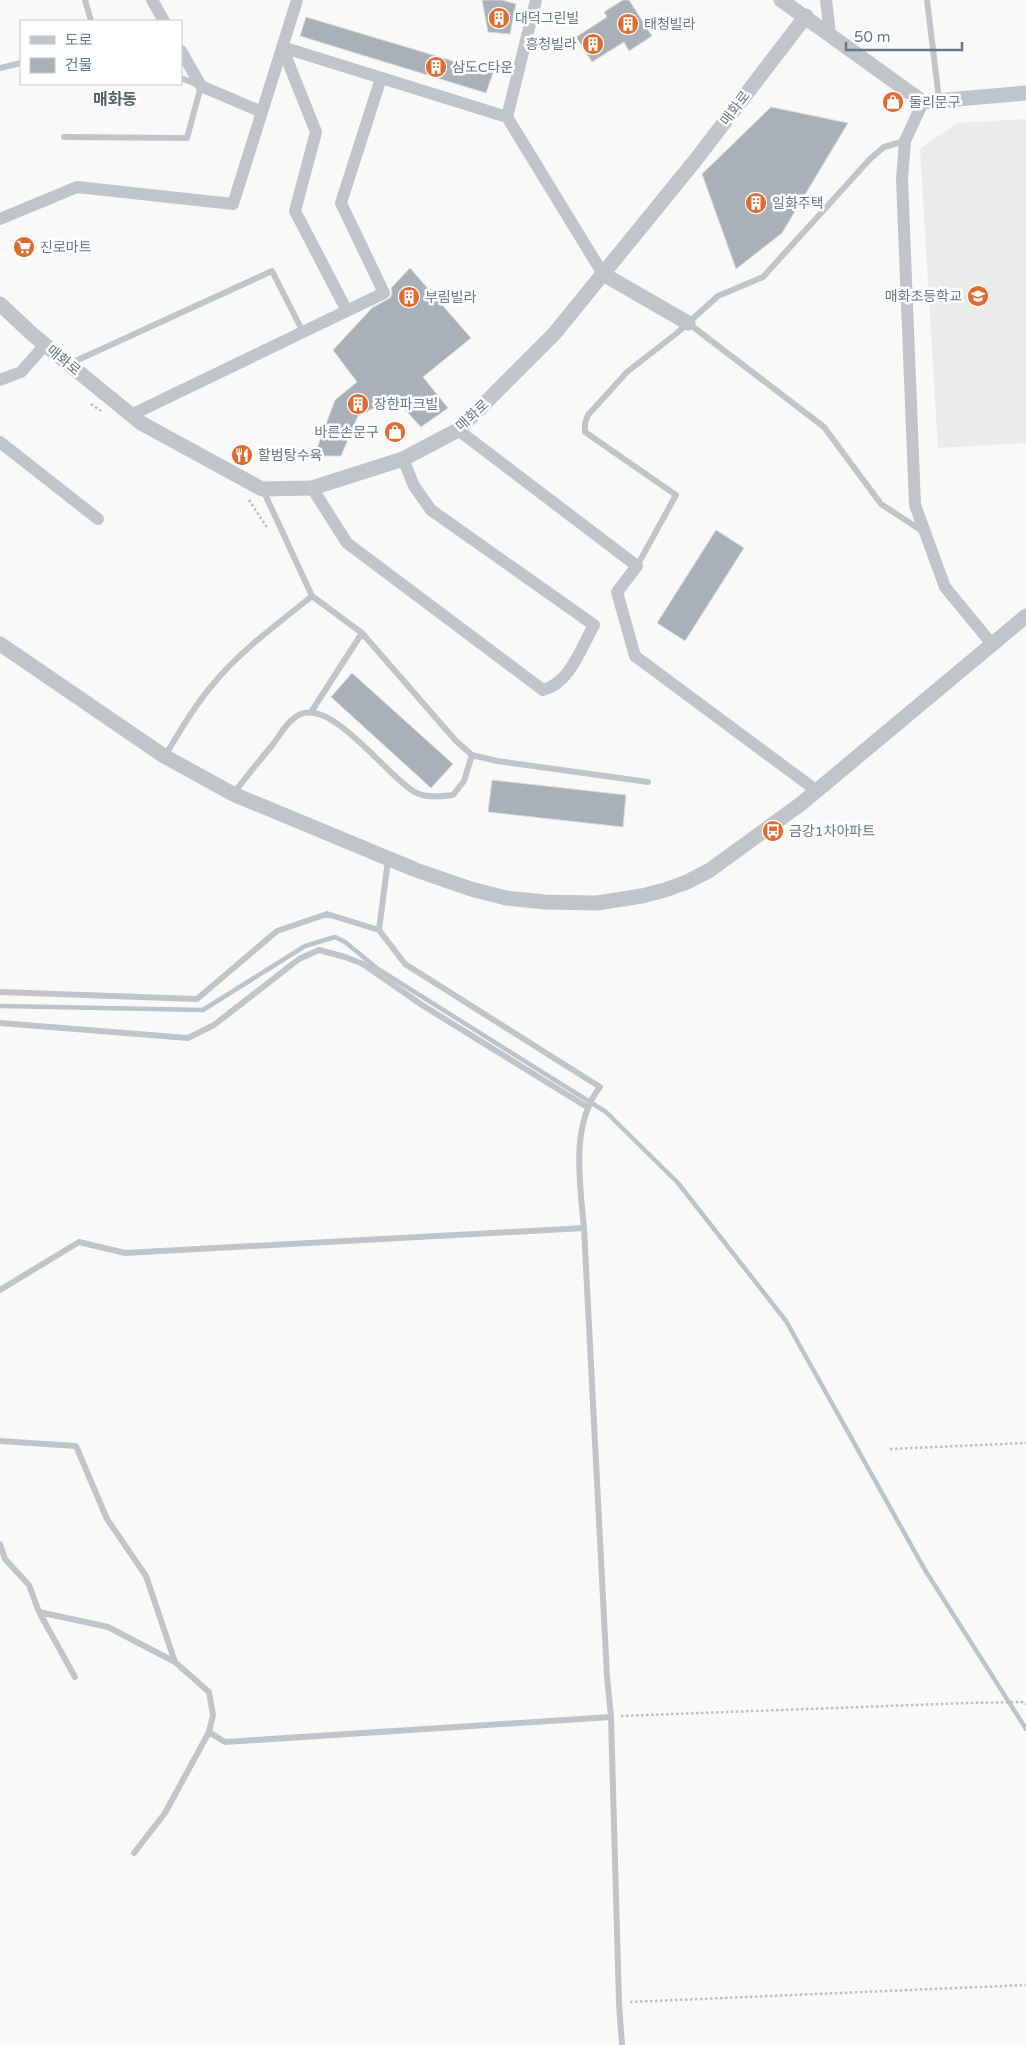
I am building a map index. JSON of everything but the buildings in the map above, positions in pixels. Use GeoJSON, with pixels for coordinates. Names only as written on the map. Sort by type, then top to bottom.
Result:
{"type":"FeatureCollection","features":[{"type":"Feature","properties":{"kind":"street"},"geometry":{"type":"LineString","coordinates":[[152,0],[163,20]]}},
{"type":"Feature","properties":{"kind":"street"},"geometry":{"type":"LineString","coordinates":[[0,219],[77,187],[233,204],[297,0]]}},
{"type":"Feature","properties":{"kind":"street"},"geometry":{"type":"LineString","coordinates":[[507,117],[536,0]]}},
{"type":"Feature","properties":{"kind":"street"},"geometry":{"type":"LineString","coordinates":[[781,0],[806,16],[923,102],[1026,93]]}},
{"type":"Feature","properties":{"kind":"street"},"geometry":{"type":"LineString","coordinates":[[826,0],[830,34]]}},
{"type":"Feature","properties":{"kind":"street","name":"매화로"},"geometry":{"type":"LineString","coordinates":[[0,304],[45,345],[141,423],[262,489],[312,488],[403,459],[458,430],[554,334],[694,162],[806,16]]}},
{"type":"Feature","properties":{"kind":"street"},"geometry":{"type":"LineString","coordinates":[[282,46],[507,117],[603,274],[688,323]]}},
{"type":"Feature","properties":{"kind":"street"},"geometry":{"type":"LineString","coordinates":[[282,46],[316,132],[295,210],[347,311]]}},
{"type":"Feature","properties":{"kind":"street"},"geometry":{"type":"LineString","coordinates":[[182,53],[201,86],[262,112]]}},
{"type":"Feature","properties":{"kind":"street"},"geometry":{"type":"LineString","coordinates":[[131,415],[384,293],[341,202],[381,78]]}},
{"type":"Feature","properties":{"kind":"street"},"geometry":{"type":"LineString","coordinates":[[923,102],[905,141],[902,179],[915,505],[945,587],[991,643]]}},
{"type":"Feature","properties":{"kind":"street"},"geometry":{"type":"LineString","coordinates":[[0,380],[20,372],[45,345]]}},
{"type":"Feature","properties":{"kind":"street"},"geometry":{"type":"LineString","coordinates":[[458,430],[637,566],[618,592],[634,656],[817,791]]}},
{"type":"Feature","properties":{"kind":"street"},"geometry":{"type":"LineString","coordinates":[[0,442],[98,519]]}},
{"type":"Feature","properties":{"kind":"street"},"geometry":{"type":"LineString","coordinates":[[312,488],[347,543],[543,690],[560,682],[569,670],[594,625],[431,510],[414,486],[403,459]]}},
{"type":"Feature","properties":{"kind":"street"},"geometry":{"type":"LineString","coordinates":[[0,644],[164,756],[233,794],[389,858],[471,889],[506,898],[545,902],[597,903],[642,896],[687,882],[710,870],[817,791],[991,643],[1026,616]]}},
{"type":"Feature","properties":{"kind":"lane"},"geometry":{"type":"LineString","coordinates":[[85,0],[91,20]]}},
{"type":"Feature","properties":{"kind":"lane"},"geometry":{"type":"LineString","coordinates":[[927,0],[939,101]]}},
{"type":"Feature","properties":{"kind":"lane"},"geometry":{"type":"LineString","coordinates":[[0,68],[20,63]]}},
{"type":"Feature","properties":{"kind":"lane"},"geometry":{"type":"LineString","coordinates":[[64,138],[187,138],[201,86],[182,78]]}},
{"type":"Feature","properties":{"kind":"lane"},"geometry":{"type":"LineString","coordinates":[[637,566],[676,495],[585,432],[585,423],[588,415],[626,372],[688,323],[718,296],[763,277],[870,159],[884,146],[905,141]]}},
{"type":"Feature","properties":{"kind":"lane"},"geometry":{"type":"LineString","coordinates":[[68,364],[272,271],[303,332]]}},
{"type":"Feature","properties":{"kind":"lane"},"geometry":{"type":"LineString","coordinates":[[688,323],[824,427],[881,504],[925,533]]}},
{"type":"Feature","properties":{"kind":"lane"},"geometry":{"type":"LineString","coordinates":[[262,489],[312,596],[362,633],[456,741],[472,755],[497,761],[648,782]]}},
{"type":"Feature","properties":{"kind":"lane"},"geometry":{"type":"LineString","coordinates":[[164,756],[188,718],[215,682],[249,648],[312,596]]}},
{"type":"Feature","properties":{"kind":"lane"},"geometry":{"type":"LineString","coordinates":[[311,712],[362,633]]}},
{"type":"Feature","properties":{"kind":"lane"},"geometry":{"type":"LineString","coordinates":[[233,794],[294,717],[311,712],[327,716],[404,784],[419,794],[434,796],[453,795],[464,781],[472,755]]}},
{"type":"Feature","properties":{"kind":"lane"},"geometry":{"type":"LineString","coordinates":[[378,930],[389,858]]}},
{"type":"Feature","properties":{"kind":"lane"},"geometry":{"type":"LineString","coordinates":[[0,992],[197,999],[277,931],[327,914],[378,930],[405,964],[600,1087],[588,1107],[578,1156],[584,1228],[606,1656],[611,1717],[619,2003],[622,2045]]}},
{"type":"Feature","properties":{"kind":"lane"},"geometry":{"type":"LineString","coordinates":[[0,1023],[188,1038],[214,1025],[299,960],[319,950],[363,964],[422,1004],[588,1107]]}},
{"type":"Feature","properties":{"kind":"lane"},"geometry":{"type":"LineString","coordinates":[[0,1290],[79,1242],[125,1253],[584,1228]]}},
{"type":"Feature","properties":{"kind":"lane"},"geometry":{"type":"LineString","coordinates":[[0,1441],[76,1446],[107,1519],[146,1576],[176,1662]]}},
{"type":"Feature","properties":{"kind":"lane"},"geometry":{"type":"LineString","coordinates":[[0,1544],[1,1553],[5,1559],[29,1585],[39,1612],[75,1677]]}},
{"type":"Feature","properties":{"kind":"lane"},"geometry":{"type":"LineString","coordinates":[[39,1612],[108,1628],[176,1662],[209,1692],[213,1715],[209,1732],[165,1813],[134,1853]]}},
{"type":"Feature","properties":{"kind":"lane"},"geometry":{"type":"LineString","coordinates":[[209,1732],[224,1742],[611,1717]]}},
{"type":"Feature","properties":{"kind":"path"},"geometry":{"type":"LineString","coordinates":[[890,1449],[1026,1443]]}},
{"type":"Feature","properties":{"kind":"path"},"geometry":{"type":"LineString","coordinates":[[611,1717],[968,1703],[1024,1703]]}},
{"type":"Feature","properties":{"kind":"path"},"geometry":{"type":"LineString","coordinates":[[619,2003],[1026,1985]]}},
{"type":"Feature","properties":{"kind":"shaded area","name":"매화초등학교"},"geometry":{"type":"Polygon","coordinates":[[[1026,119],[1026,443],[938,448],[920,149],[957,123],[1026,119]]]}},
{"type":"Feature","properties":{"kind":"waterway"},"geometry":{"type":"LineString","coordinates":[[0,1006],[203,1010],[305,946],[335,937],[345,942],[378,969],[606,1112],[678,1183],[786,1321],[925,1570],[1026,1729]]}},
{"type":"Feature","properties":{"kind":"place","name":"대덕그린빌"},"geometry":{"type":"Point","coordinates":[499,18]}},
{"type":"Feature","properties":{"kind":"place","name":"태청빌라"},"geometry":{"type":"Point","coordinates":[628,24]}},
{"type":"Feature","properties":{"kind":"place","name":"흥청빌라"},"geometry":{"type":"Point","coordinates":[593,44]}},
{"type":"Feature","properties":{"kind":"place","name":"삼도C타운"},"geometry":{"type":"Point","coordinates":[436,67]}},
{"type":"Feature","properties":{"kind":"place","name":"둘리문구"},"geometry":{"type":"Point","coordinates":[893,102]}},
{"type":"Feature","properties":{"kind":"place","name":"일화주택"},"geometry":{"type":"Point","coordinates":[756,203]}},
{"type":"Feature","properties":{"kind":"place","name":"진로마트"},"geometry":{"type":"Point","coordinates":[24,247]}},
{"type":"Feature","properties":{"kind":"place","name":"매화초등학교"},"geometry":{"type":"Point","coordinates":[978,296]}},
{"type":"Feature","properties":{"kind":"place","name":"부림빌라"},"geometry":{"type":"Point","coordinates":[409,297]}},
{"type":"Feature","properties":{"kind":"place","name":"장한파크빌"},"geometry":{"type":"Point","coordinates":[358,404]}},
{"type":"Feature","properties":{"kind":"place","name":"바른손문구"},"geometry":{"type":"Point","coordinates":[395,432]}},
{"type":"Feature","properties":{"kind":"place","name":"할범탕수육"},"geometry":{"type":"Point","coordinates":[242,455]}},
{"type":"Feature","properties":{"kind":"place","name":"금강1차아파트"},"geometry":{"type":"Point","coordinates":[773,831]}},
{"type":"Feature","properties":{"kind":"district","name":"매화동"},"geometry":{"type":"Point","coordinates":[115,99]}}]}
